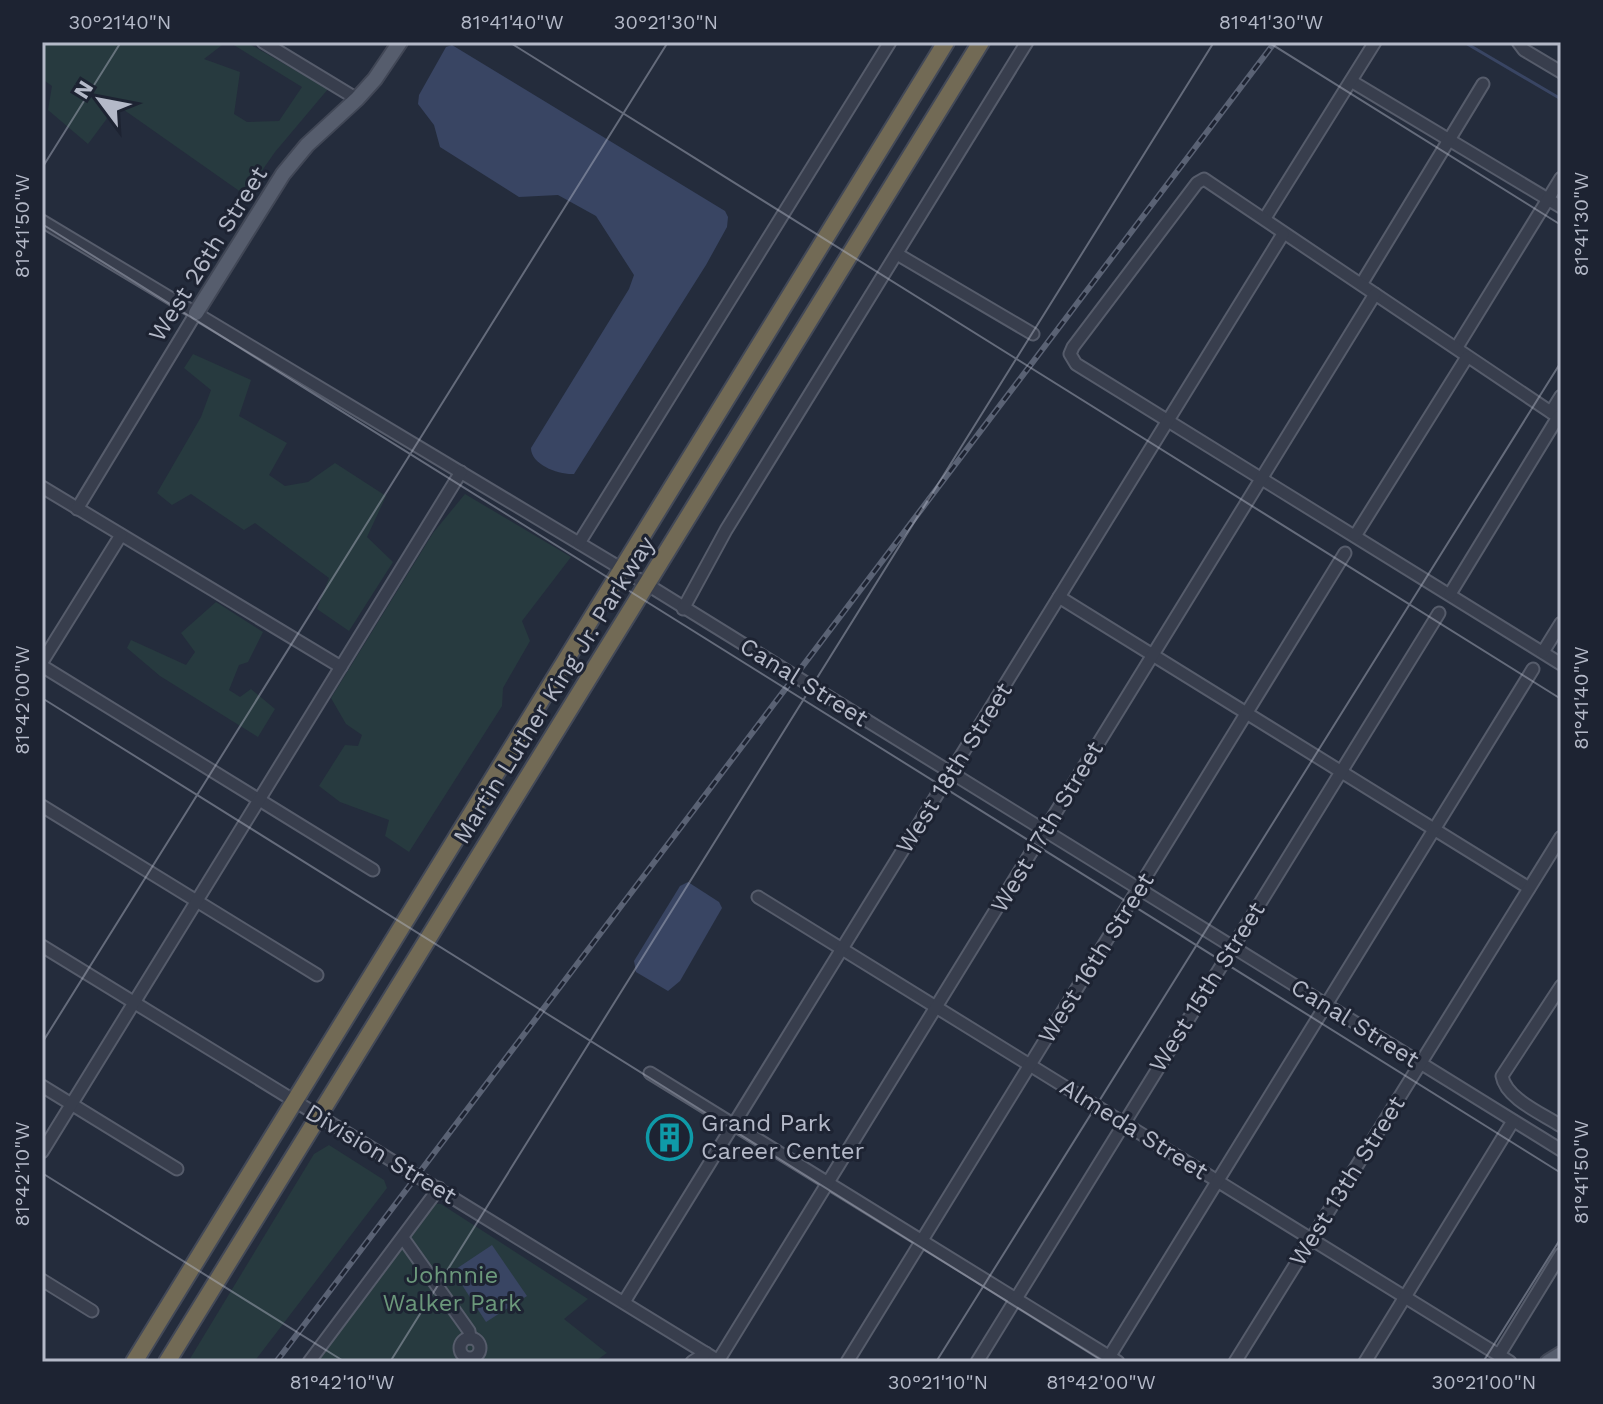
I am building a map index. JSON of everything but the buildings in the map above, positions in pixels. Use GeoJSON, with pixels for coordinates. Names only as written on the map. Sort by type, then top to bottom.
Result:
{"type":"FeatureCollection","features":[{"type":"Feature","properties":{"kind":"highway","name":"Martin Luther King Jr. Parkway"},"geometry":{"type":"LineString","coordinates":[[134,1362],[946,42]]}},
{"type":"Feature","properties":{"kind":"highway","name":"Martin Luther King Jr. Parkway"},"geometry":{"type":"LineString","coordinates":[[167,1362],[981,42]]}},
{"type":"Feature","properties":{"kind":"main road","name":"West 26th Street"},"geometry":{"type":"LineString","coordinates":[[196,313],[283,174],[307,145],[357,99],[400,42]]}},
{"type":"Feature","properties":{"kind":"main road"},"geometry":{"type":"LineString","coordinates":[[1548,1362],[1561,1354]]}},
{"type":"Feature","properties":{"kind":"street"},"geometry":{"type":"LineString","coordinates":[[263,42],[357,99]]}},
{"type":"Feature","properties":{"kind":"street"},"geometry":{"type":"LineString","coordinates":[[579,543],[890,42]]}},
{"type":"Feature","properties":{"kind":"street"},"geometry":{"type":"LineString","coordinates":[[683,609],[726,530],[1027,42]]}},
{"type":"Feature","properties":{"kind":"street"},"geometry":{"type":"LineString","coordinates":[[1265,218],[1375,42]]}},
{"type":"Feature","properties":{"kind":"street"},"geometry":{"type":"LineString","coordinates":[[1518,42],[1524,50],[1561,72]]}},
{"type":"Feature","properties":{"kind":"street"},"geometry":{"type":"LineString","coordinates":[[1351,81],[1561,207]]}},
{"type":"Feature","properties":{"kind":"street"},"geometry":{"type":"LineString","coordinates":[[1362,283],[1483,84]]}},
{"type":"Feature","properties":{"kind":"street"},"geometry":{"type":"LineString","coordinates":[[1457,347],[1561,178]]}},
{"type":"Feature","properties":{"kind":"street"},"geometry":{"type":"LineString","coordinates":[[1557,416],[1204,179],[1177,208],[1070,354],[1076,364],[1561,664]]}},
{"type":"Feature","properties":{"kind":"street","name":"Canal Street"},"geometry":{"type":"LineString","coordinates":[[42,221],[622,569],[1561,1150]]}},
{"type":"Feature","properties":{"kind":"street","name":"West 18th Street"},"geometry":{"type":"LineString","coordinates":[[624,1302],[1283,234]]}},
{"type":"Feature","properties":{"kind":"street"},"geometry":{"type":"LineString","coordinates":[[897,254],[1033,334]]}},
{"type":"Feature","properties":{"kind":"street","name":"West 17th Street"},"geometry":{"type":"LineString","coordinates":[[719,1361],[1375,294]]}},
{"type":"Feature","properties":{"kind":"street","name":"West 26th Street"},"geometry":{"type":"LineString","coordinates":[[77,509],[196,313]]}},
{"type":"Feature","properties":{"kind":"street"},"geometry":{"type":"LineString","coordinates":[[1355,536],[1467,357]]}},
{"type":"Feature","properties":{"kind":"street"},"geometry":{"type":"LineString","coordinates":[[1450,594],[1557,416],[1561,396]]}},
{"type":"Feature","properties":{"kind":"street"},"geometry":{"type":"LineString","coordinates":[[42,1152],[461,472]]}},
{"type":"Feature","properties":{"kind":"street"},"geometry":{"type":"LineString","coordinates":[[42,487],[341,667]]}},
{"type":"Feature","properties":{"kind":"street"},"geometry":{"type":"LineString","coordinates":[[121,535],[42,664],[373,870]]}},
{"type":"Feature","properties":{"kind":"street","name":"West 16th Street"},"geometry":{"type":"LineString","coordinates":[[847,1362],[1345,553]]}},
{"type":"Feature","properties":{"kind":"street"},"geometry":{"type":"LineString","coordinates":[[1059,597],[1529,888]]}},
{"type":"Feature","properties":{"kind":"street","name":"West 15th Street"},"geometry":{"type":"LineString","coordinates":[[977,1362],[1439,613]]}},
{"type":"Feature","properties":{"kind":"street"},"geometry":{"type":"LineString","coordinates":[[1543,652],[1561,623]]}},
{"type":"Feature","properties":{"kind":"street"},"geometry":{"type":"LineString","coordinates":[[650,1073],[1111,1360],[1533,669]]}},
{"type":"Feature","properties":{"kind":"street"},"geometry":{"type":"LineString","coordinates":[[42,806],[317,975]]}},
{"type":"Feature","properties":{"kind":"street","name":"West 13th Street"},"geometry":{"type":"LineString","coordinates":[[1235,1362],[1561,837]]}},
{"type":"Feature","properties":{"kind":"street","name":"Almeda Street"},"geometry":{"type":"LineString","coordinates":[[758,897],[1510,1362]]}},
{"type":"Feature","properties":{"kind":"street","name":"Division Street"},"geometry":{"type":"LineString","coordinates":[[42,946],[719,1361]]}},
{"type":"Feature","properties":{"kind":"street"},"geometry":{"type":"LineString","coordinates":[[1561,986],[1502,1076],[1504,1085],[1511,1093],[1561,1126]]}},
{"type":"Feature","properties":{"kind":"street"},"geometry":{"type":"LineString","coordinates":[[42,1086],[177,1169]]}},
{"type":"Feature","properties":{"kind":"street"},"geometry":{"type":"LineString","coordinates":[[1365,1362],[1513,1121]]}},
{"type":"Feature","properties":{"kind":"street"},"geometry":{"type":"LineString","coordinates":[[309,1362],[439,1188]]}},
{"type":"Feature","properties":{"kind":"street"},"geometry":{"type":"LineString","coordinates":[[403,1238],[469,1331],[470,1338]]}},
{"type":"Feature","properties":{"kind":"street"},"geometry":{"type":"LineString","coordinates":[[1499,1355],[1561,1254]]}},
{"type":"Feature","properties":{"kind":"street"},"geometry":{"type":"LineString","coordinates":[[42,1280],[92,1311]]}},
{"type":"Feature","properties":{"kind":"street"},"geometry":{"type":"LineString","coordinates":[[692,1362],[706,1353]]}},
{"type":"Feature","properties":{"kind":"green space"},"geometry":{"type":"Polygon","coordinates":[[[42,42],[226,42],[204,59],[240,72],[234,114],[247,122],[279,121],[302,87],[229,42],[246,42],[328,89],[275,152],[245,195],[117,105],[88,144],[48,110],[52,86],[42,79],[42,42]]]}},
{"type":"Feature","properties":{"kind":"green space"},"geometry":{"type":"Polygon","coordinates":[[[193,354],[251,380],[239,416],[287,443],[269,475],[285,486],[308,482],[335,463],[386,496],[367,537],[393,562],[349,631],[317,609],[329,578],[255,523],[244,530],[191,494],[172,505],[157,493],[201,417],[211,390],[184,368],[193,354]]]}},
{"type":"Feature","properties":{"kind":"green space"},"geometry":{"type":"Polygon","coordinates":[[[465,494],[571,557],[522,621],[530,641],[503,688],[502,706],[409,852],[385,836],[389,820],[340,802],[319,786],[345,745],[358,746],[362,735],[346,724],[331,698],[433,533],[465,494]]]}},
{"type":"Feature","properties":{"kind":"green space"},"geometry":{"type":"Polygon","coordinates":[[[216,602],[263,632],[248,662],[239,665],[229,690],[240,697],[251,689],[275,709],[258,737],[160,676],[127,648],[131,640],[186,665],[195,652],[181,633],[216,602]]]}},
{"type":"Feature","properties":{"kind":"green space"},"geometry":{"type":"Polygon","coordinates":[[[329,1145],[384,1180],[387,1188],[254,1362],[188,1362],[314,1154],[329,1145]]]}},
{"type":"Feature","properties":{"kind":"green space","name":"Johnnie Walker Park"},"geometry":{"type":"Polygon","coordinates":[[[436,1204],[441,1204],[588,1299],[564,1319],[607,1353],[594,1362],[316,1362],[436,1204]]]}},
{"type":"Feature","properties":{"kind":"water"},"geometry":{"type":"Polygon","coordinates":[[[452,45],[725,211],[728,217],[727,227],[706,265],[574,474],[547,468],[532,454],[531,448],[629,289],[634,275],[596,216],[558,195],[519,197],[440,147],[434,125],[418,104],[419,95],[446,47],[452,45]]]}},
{"type":"Feature","properties":{"kind":"water"},"geometry":{"type":"Polygon","coordinates":[[[688,882],[719,902],[722,908],[680,981],[668,991],[636,972],[634,961],[680,886],[688,882]]]}},
{"type":"Feature","properties":{"kind":"water"},"geometry":{"type":"Polygon","coordinates":[[[492,1245],[527,1296],[486,1322],[453,1271],[492,1245]]]}},
{"type":"Feature","properties":{"kind":"waterway"},"geometry":{"type":"LineString","coordinates":[[1464,42],[1561,99]]}},
{"type":"Feature","properties":{"kind":"railway"},"geometry":{"type":"LineString","coordinates":[[276,1362],[1275,42]]}},
{"type":"Feature","properties":{"kind":"place","name":"Grand Park Career Center"},"geometry":{"type":"Point","coordinates":[670,1137]}}]}
